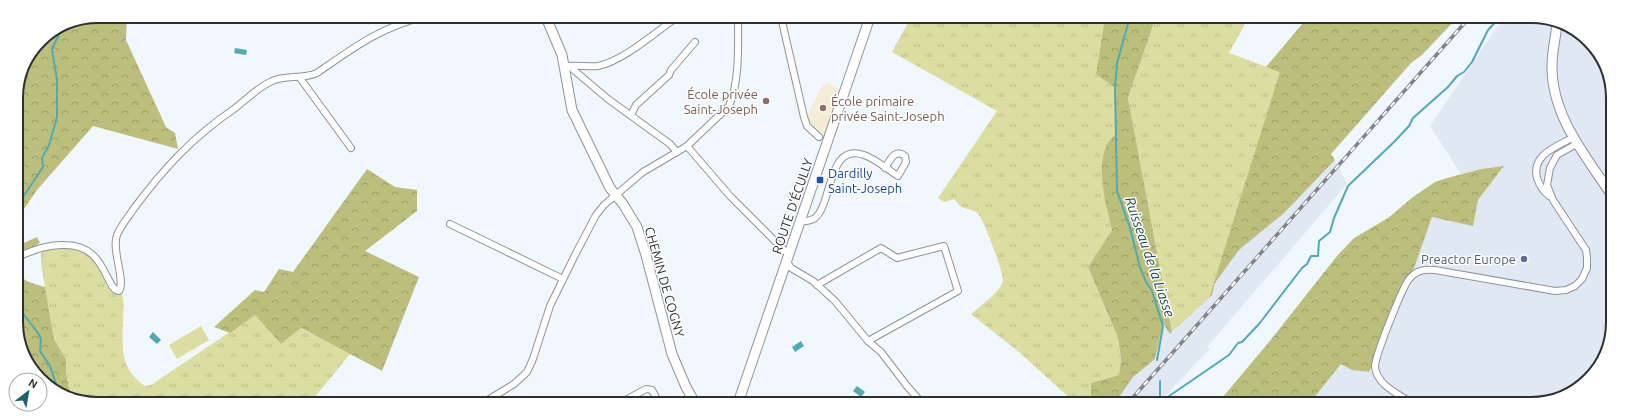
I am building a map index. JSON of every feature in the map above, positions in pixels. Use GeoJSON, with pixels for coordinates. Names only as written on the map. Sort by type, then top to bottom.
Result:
{"type":"FeatureCollection","features":[{"type":"Feature","properties":{"kind":"street"},"geometry":{"type":"LineString","coordinates":[[23,255],[40,248],[57,245],[80,247],[93,254],[101,264],[112,288],[116,291],[120,291],[121,284],[116,245],[117,234],[142,198],[193,139],[253,92],[276,79],[282,77],[300,78],[317,73],[351,49],[383,31],[401,23]]}},
{"type":"Feature","properties":{"kind":"street","name":"CHEMIN DE COGNY"},"geometry":{"type":"LineString","coordinates":[[549,23],[566,66],[572,110],[600,170],[615,196],[620,199],[632,217],[641,238],[672,354],[692,397]]}},
{"type":"Feature","properties":{"kind":"street"},"geometry":{"type":"LineString","coordinates":[[566,66],[597,66],[616,60],[668,23]]}},
{"type":"Feature","properties":{"kind":"street"},"geometry":{"type":"LineString","coordinates":[[493,397],[514,384],[527,372],[533,359],[550,306],[596,215],[604,205],[643,172],[687,146],[725,111],[733,97],[736,82],[738,23]]}},
{"type":"Feature","properties":{"kind":"street"},"geometry":{"type":"LineString","coordinates":[[782,23],[800,104],[807,126],[819,137]]}},
{"type":"Feature","properties":{"kind":"street","name":"ROUTE D'ÉCULLY"},"geometry":{"type":"LineString","coordinates":[[740,397],[868,23]]}},
{"type":"Feature","properties":{"kind":"street"},"geometry":{"type":"LineString","coordinates":[[1556,28],[1552,65],[1553,85],[1559,108],[1576,140],[1606,186]]}},
{"type":"Feature","properties":{"kind":"street"},"geometry":{"type":"LineString","coordinates":[[631,116],[636,105],[669,75],[671,70],[695,42]]}},
{"type":"Feature","properties":{"kind":"street"},"geometry":{"type":"LineString","coordinates":[[566,66],[670,144],[677,152]]}},
{"type":"Feature","properties":{"kind":"street"},"geometry":{"type":"LineString","coordinates":[[300,78],[351,148]]}},
{"type":"Feature","properties":{"kind":"street"},"geometry":{"type":"LineString","coordinates":[[1553,200],[1546,194],[1538,180],[1537,165],[1545,153],[1576,140]]}},
{"type":"Feature","properties":{"kind":"street"},"geometry":{"type":"LineString","coordinates":[[1403,397],[1382,382],[1376,375],[1375,369],[1376,358],[1406,282],[1414,274],[1420,270],[1428,269],[1555,291],[1572,288],[1585,274],[1588,264],[1587,253],[1553,200],[1546,184],[1553,160],[1576,140]]}},
{"type":"Feature","properties":{"kind":"street"},"geometry":{"type":"LineString","coordinates":[[687,146],[730,196],[788,258],[791,268],[817,285],[834,301],[868,341],[881,352],[917,397]]}},
{"type":"Feature","properties":{"kind":"street"},"geometry":{"type":"LineString","coordinates":[[800,222],[813,219],[819,214],[824,204],[835,170],[840,160],[845,155],[864,155],[885,168]]}},
{"type":"Feature","properties":{"kind":"street"},"geometry":{"type":"LineString","coordinates":[[450,224],[563,279]]}},
{"type":"Feature","properties":{"kind":"street"},"geometry":{"type":"LineString","coordinates":[[817,285],[881,248],[896,258],[944,246],[958,291],[868,341]]}},
{"type":"Feature","properties":{"kind":"street"},"geometry":{"type":"LineString","coordinates":[[631,397],[646,389],[652,390],[656,397]]}},
{"type":"Feature","properties":{"kind":"shaded area"},"geometry":{"type":"Polygon","coordinates":[[[1501,23],[1536,23],[1546,24],[1569,33],[1577,38],[1591,52],[1605,83],[1606,322],[1605,337],[1596,360],[1591,368],[1577,382],[1569,387],[1546,396],[1315,397],[1341,364],[1352,370],[1369,372],[1410,277],[1432,217],[1473,225],[1478,200],[1504,167],[1481,169],[1461,174],[1430,126],[1501,23]]]}},
{"type":"Feature","properties":{"kind":"shaded area","name":"École primaire privée Saint-Joseph"},"geometry":{"type":"Polygon","coordinates":[[[826,82],[841,90],[825,135],[812,127],[806,118],[823,84],[825,85],[826,82]]]}},
{"type":"Feature","properties":{"kind":"shaded area"},"geometry":{"type":"Polygon","coordinates":[[[1335,160],[1347,184],[1207,347],[1211,350],[1201,358],[1165,397],[1119,397],[1133,377],[1155,359],[1163,323],[1170,334],[1212,295],[1215,283],[1239,250],[1284,213],[1335,160]]]}},
{"type":"Feature","properties":{"kind":"green space"},"geometry":{"type":"Polygon","coordinates":[[[127,23],[126,40],[166,127],[175,133],[178,149],[93,126],[37,190],[23,210],[23,93],[26,78],[31,65],[38,52],[52,38],[60,33],[83,24],[127,23]]]}},
{"type":"Feature","properties":{"kind":"green space"},"geometry":{"type":"Polygon","coordinates":[[[908,23],[1104,23],[1096,74],[1115,88],[1115,135],[1104,155],[1102,171],[1112,230],[1088,267],[1118,338],[1121,359],[1119,375],[1091,383],[1091,397],[1068,397],[1019,352],[971,314],[998,290],[1003,281],[1002,276],[989,237],[979,215],[975,211],[960,206],[954,199],[944,202],[938,198],[997,111],[892,52],[908,23]]]}},
{"type":"Feature","properties":{"kind":"green space"},"geometry":{"type":"Polygon","coordinates":[[[1104,23],[1154,23],[1128,98],[1172,332],[1170,334],[1163,323],[1155,359],[1133,377],[1119,397],[1091,397],[1091,383],[1119,375],[1121,359],[1118,338],[1088,267],[1112,230],[1104,194],[1102,167],[1104,154],[1108,144],[1115,135],[1115,88],[1096,74],[1104,23]]]}},
{"type":"Feature","properties":{"kind":"green space"},"geometry":{"type":"Polygon","coordinates":[[[1154,23],[1246,23],[1229,53],[1281,72],[1209,298],[1172,332],[1128,98],[1154,23]]]}},
{"type":"Feature","properties":{"kind":"green space"},"geometry":{"type":"Polygon","coordinates":[[[1303,23],[1452,23],[1422,55],[1411,63],[1331,154],[1335,160],[1284,213],[1239,250],[1215,283],[1212,295],[1209,298],[1280,72],[1266,67],[1303,23]]]}},
{"type":"Feature","properties":{"kind":"green space"},"geometry":{"type":"Polygon","coordinates":[[[1504,166],[1478,200],[1473,226],[1432,217],[1396,316],[1369,372],[1352,370],[1341,364],[1315,397],[1223,397],[1269,342],[1337,256],[1354,238],[1388,218],[1413,197],[1435,182],[1481,169],[1504,166]]]}},
{"type":"Feature","properties":{"kind":"green space"},"geometry":{"type":"Polygon","coordinates":[[[367,169],[395,187],[417,190],[417,211],[365,251],[419,277],[382,371],[301,328],[281,344],[255,315],[230,333],[214,327],[255,290],[264,292],[279,269],[293,272],[367,169]]]}},
{"type":"Feature","properties":{"kind":"green space"},"geometry":{"type":"Polygon","coordinates":[[[37,237],[40,243],[28,252],[23,261],[23,243],[37,237]]]}},
{"type":"Feature","properties":{"kind":"green space"},"geometry":{"type":"Polygon","coordinates":[[[80,247],[109,275],[123,299],[122,340],[124,357],[131,372],[145,386],[151,385],[255,315],[281,344],[300,328],[350,354],[315,397],[98,397],[83,396],[74,393],[70,391],[66,373],[66,359],[54,339],[41,264],[41,248],[80,247]]]}},
{"type":"Feature","properties":{"kind":"green space"},"geometry":{"type":"Polygon","coordinates":[[[23,278],[29,282],[45,287],[54,339],[66,359],[66,373],[70,391],[52,382],[48,378],[48,372],[42,372],[38,368],[29,351],[24,337],[23,327],[23,278]]]}},
{"type":"Feature","properties":{"kind":"green space"},"geometry":{"type":"Polygon","coordinates":[[[201,326],[209,340],[177,359],[169,345],[201,326]]]}},
{"type":"Feature","properties":{"kind":"water"},"geometry":{"type":"Polygon","coordinates":[[[235,48],[247,50],[246,55],[234,53],[235,48]]]}},
{"type":"Feature","properties":{"kind":"water"},"geometry":{"type":"Polygon","coordinates":[[[153,332],[161,340],[157,344],[149,337],[153,332]]]}},
{"type":"Feature","properties":{"kind":"water"},"geometry":{"type":"Polygon","coordinates":[[[801,341],[804,346],[795,352],[792,347],[801,341]]]}},
{"type":"Feature","properties":{"kind":"water"},"geometry":{"type":"Polygon","coordinates":[[[857,386],[865,392],[861,397],[853,391],[857,386]]]}},
{"type":"Feature","properties":{"kind":"waterway","name":"Ruisseau de la Liasse"},"geometry":{"type":"LineString","coordinates":[[1128,23],[1117,63],[1115,88],[1117,191],[1130,228],[1140,267],[1146,282],[1152,291],[1163,326],[1157,360]]}},
{"type":"Feature","properties":{"kind":"waterway"},"geometry":{"type":"LineString","coordinates":[[1168,397],[1229,355],[1238,343],[1242,342],[1259,324],[1302,268],[1307,264],[1311,256],[1318,256],[1319,241],[1330,232],[1334,218],[1348,186],[1395,141],[1409,126],[1413,118],[1448,87],[1457,76],[1464,72],[1472,62],[1488,30],[1494,23]]}},
{"type":"Feature","properties":{"kind":"waterway"},"geometry":{"type":"LineString","coordinates":[[23,197],[43,167],[42,158],[49,145],[57,117],[57,80],[52,49],[60,33]]}},
{"type":"Feature","properties":{"kind":"waterway"},"geometry":{"type":"LineString","coordinates":[[23,314],[41,339],[40,351],[50,366],[56,384]]}},
{"type":"Feature","properties":{"kind":"waterway","name":"Ruisseau de la Liasse"},"geometry":{"type":"LineString","coordinates":[[1160,381],[1160,397]]}},
{"type":"Feature","properties":{"kind":"railway"},"geometry":{"type":"LineString","coordinates":[[1133,397],[1465,23]]}},
{"type":"Feature","properties":{"kind":"place","name":"École privée Saint-Joseph"},"geometry":{"type":"Point","coordinates":[766,101]}},
{"type":"Feature","properties":{"kind":"place","name":"École primaire privée Saint-Joseph"},"geometry":{"type":"Point","coordinates":[823,108]}},
{"type":"Feature","properties":{"kind":"place","name":"Dardilly Saint-Joseph"},"geometry":{"type":"Point","coordinates":[820,180]}},
{"type":"Feature","properties":{"kind":"place","name":"Preactor Europe"},"geometry":{"type":"Point","coordinates":[1524,259]}}]}
